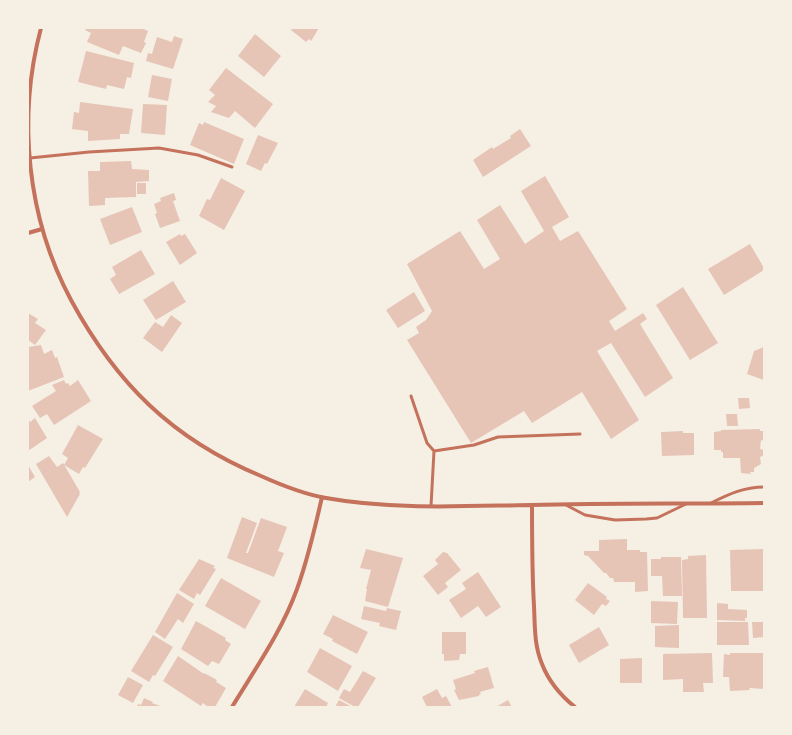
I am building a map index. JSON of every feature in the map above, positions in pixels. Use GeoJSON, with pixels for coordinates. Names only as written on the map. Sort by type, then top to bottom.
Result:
{"type":"FeatureCollection","features":[{"type":"Feature","properties":{"kind":"street"},"geometry":{"type":"LineString","coordinates":[[41,28],[29,100],[29,134],[34,198],[42,229],[64,286],[87,329],[117,370],[154,410],[179,431],[217,455],[280,484],[322,497],[369,503],[431,506],[764,503]]}},
{"type":"Feature","properties":{"kind":"street"},"geometry":{"type":"LineString","coordinates":[[28,64],[34,65]]}},
{"type":"Feature","properties":{"kind":"street"},"geometry":{"type":"LineString","coordinates":[[28,233],[42,229]]}},
{"type":"Feature","properties":{"kind":"street"},"geometry":{"type":"LineString","coordinates":[[232,707],[276,634],[297,590],[309,554],[322,497]]}},
{"type":"Feature","properties":{"kind":"street"},"geometry":{"type":"LineString","coordinates":[[532,505],[532,568],[535,638],[538,653],[547,675],[555,689],[575,707]]}},
{"type":"Feature","properties":{"kind":"lane"},"geometry":{"type":"LineString","coordinates":[[30,158],[89,152],[159,148],[198,155],[232,167]]}},
{"type":"Feature","properties":{"kind":"lane"},"geometry":{"type":"LineString","coordinates":[[411,396],[427,443],[434,451],[431,506]]}},
{"type":"Feature","properties":{"kind":"lane"},"geometry":{"type":"LineString","coordinates":[[434,451],[474,445],[498,437],[580,434]]}},
{"type":"Feature","properties":{"kind":"lane"},"geometry":{"type":"LineString","coordinates":[[709,504],[739,490],[749,487],[764,487]]}},
{"type":"Feature","properties":{"kind":"lane"},"geometry":{"type":"LineString","coordinates":[[566,505],[585,515],[615,520],[657,518],[686,504]]}},
{"type":"Feature","properties":{"kind":"building"},"geometry":{"type":"Polygon","coordinates":[[[86,28],[141,28],[148,31],[144,42],[146,43],[141,53],[123,46],[119,55],[87,42],[91,33],[85,30],[86,28]]]}},
{"type":"Feature","properties":{"kind":"building"},"geometry":{"type":"Polygon","coordinates":[[[292,28],[319,28],[311,41],[309,39],[306,42],[291,30],[292,28]]]}},
{"type":"Feature","properties":{"kind":"building"},"geometry":{"type":"Polygon","coordinates":[[[255,34],[281,56],[264,77],[238,56],[255,34]]]}},
{"type":"Feature","properties":{"kind":"building"},"geometry":{"type":"Polygon","coordinates":[[[174,36],[183,39],[173,69],[146,61],[148,53],[152,54],[157,37],[172,42],[174,36]]]}},
{"type":"Feature","properties":{"kind":"building"},"geometry":{"type":"Polygon","coordinates":[[[86,51],[134,63],[131,78],[127,77],[124,89],[107,85],[106,89],[78,82],[86,51]]]}},
{"type":"Feature","properties":{"kind":"building"},"geometry":{"type":"Polygon","coordinates":[[[226,68],[273,104],[255,128],[235,111],[229,118],[211,112],[216,106],[208,102],[215,95],[209,90],[226,68]]]}},
{"type":"Feature","properties":{"kind":"building"},"geometry":{"type":"Polygon","coordinates":[[[152,75],[172,79],[168,101],[148,97],[152,75]]]}},
{"type":"Feature","properties":{"kind":"building"},"geometry":{"type":"Polygon","coordinates":[[[80,102],[133,109],[129,134],[120,134],[120,139],[88,141],[88,131],[72,129],[74,112],[79,113],[80,102]]]}},
{"type":"Feature","properties":{"kind":"building"},"geometry":{"type":"Polygon","coordinates":[[[143,104],[167,105],[165,135],[141,133],[143,104]]]}},
{"type":"Feature","properties":{"kind":"building"},"geometry":{"type":"Polygon","coordinates":[[[204,122],[244,139],[234,164],[190,145],[199,123],[203,125],[204,122]]]}},
{"type":"Feature","properties":{"kind":"building"},"geometry":{"type":"Polygon","coordinates":[[[520,129],[531,146],[483,177],[473,160],[492,147],[493,149],[511,138],[510,136],[520,129]]]}},
{"type":"Feature","properties":{"kind":"building"},"geometry":{"type":"Polygon","coordinates":[[[258,135],[278,143],[267,164],[265,163],[261,171],[246,164],[258,135]]]}},
{"type":"Feature","properties":{"kind":"building"},"geometry":{"type":"Polygon","coordinates":[[[131,161],[132,169],[149,170],[149,181],[136,182],[136,197],[105,198],[105,205],[89,206],[88,171],[100,171],[100,162],[131,161]]]}},
{"type":"Feature","properties":{"kind":"building"},"geometry":{"type":"Polygon","coordinates":[[[545,176],[569,217],[552,227],[560,241],[578,231],[627,309],[609,321],[615,331],[643,313],[647,319],[640,324],[673,378],[645,397],[611,343],[597,351],[639,420],[611,439],[582,392],[532,423],[524,411],[471,443],[407,340],[419,333],[416,327],[426,320],[432,311],[407,264],[460,231],[484,269],[500,259],[477,220],[500,205],[525,244],[544,231],[521,191],[545,176]]]}},
{"type":"Feature","properties":{"kind":"building"},"geometry":{"type":"Polygon","coordinates":[[[221,178],[245,191],[224,230],[199,216],[207,199],[210,200],[221,178]]]}},
{"type":"Feature","properties":{"kind":"building"},"geometry":{"type":"Polygon","coordinates":[[[137,183],[146,183],[146,194],[137,194],[137,183]]]}},
{"type":"Feature","properties":{"kind":"building"},"geometry":{"type":"Polygon","coordinates":[[[174,193],[176,200],[173,201],[180,221],[160,228],[155,214],[157,213],[154,204],[161,201],[160,198],[174,193]]]}},
{"type":"Feature","properties":{"kind":"building"},"geometry":{"type":"Polygon","coordinates":[[[132,207],[142,232],[110,245],[100,219],[132,207]]]}},
{"type":"Feature","properties":{"kind":"building"},"geometry":{"type":"Polygon","coordinates":[[[180,234],[181,236],[185,234],[197,253],[180,265],[166,242],[180,234]]]}},
{"type":"Feature","properties":{"kind":"building"},"geometry":{"type":"Polygon","coordinates":[[[750,244],[764,270],[724,295],[708,269],[750,244]]]}},
{"type":"Feature","properties":{"kind":"building"},"geometry":{"type":"Polygon","coordinates":[[[141,250],[155,274],[119,294],[110,279],[116,275],[112,267],[141,250]]]}},
{"type":"Feature","properties":{"kind":"building"},"geometry":{"type":"Polygon","coordinates":[[[173,281],[186,302],[156,320],[143,300],[173,281]]]}},
{"type":"Feature","properties":{"kind":"building"},"geometry":{"type":"Polygon","coordinates":[[[683,287],[718,343],[690,360],[656,305],[683,287]]]}},
{"type":"Feature","properties":{"kind":"building"},"geometry":{"type":"Polygon","coordinates":[[[414,292],[425,311],[398,328],[386,310],[414,292]]]}},
{"type":"Feature","properties":{"kind":"building"},"geometry":{"type":"Polygon","coordinates":[[[28,313],[38,319],[35,323],[46,330],[35,345],[28,340],[28,313]]]}},
{"type":"Feature","properties":{"kind":"building"},"geometry":{"type":"Polygon","coordinates":[[[171,315],[182,323],[162,352],[143,338],[155,322],[163,327],[171,315]]]}},
{"type":"Feature","properties":{"kind":"building"},"geometry":{"type":"Polygon","coordinates":[[[41,345],[44,354],[52,350],[55,358],[57,357],[64,377],[28,391],[28,347],[41,345]]]}},
{"type":"Feature","properties":{"kind":"building"},"geometry":{"type":"Polygon","coordinates":[[[764,347],[764,380],[747,374],[754,351],[764,347]]]}},
{"type":"Feature","properties":{"kind":"building"},"geometry":{"type":"Polygon","coordinates":[[[64,380],[66,384],[68,383],[70,386],[78,380],[91,401],[54,425],[47,414],[40,418],[32,406],[56,391],[52,385],[64,380]]]}},
{"type":"Feature","properties":{"kind":"building"},"geometry":{"type":"Polygon","coordinates":[[[738,398],[749,398],[750,408],[739,409],[738,398]]]}},
{"type":"Feature","properties":{"kind":"building"},"geometry":{"type":"Polygon","coordinates":[[[726,414],[737,414],[738,426],[727,426],[726,414]]]}},
{"type":"Feature","properties":{"kind":"building"},"geometry":{"type":"Polygon","coordinates":[[[28,418],[30,422],[35,418],[47,438],[28,451],[28,418]]]}},
{"type":"Feature","properties":{"kind":"building"},"geometry":{"type":"Polygon","coordinates":[[[78,425],[103,439],[85,468],[83,467],[79,474],[64,465],[68,458],[62,454],[78,425]]]}},
{"type":"Feature","properties":{"kind":"building"},"geometry":{"type":"Polygon","coordinates":[[[760,429],[760,431],[764,431],[764,441],[761,440],[760,449],[764,450],[764,455],[760,457],[761,464],[754,468],[754,472],[750,472],[751,474],[741,473],[740,458],[723,458],[723,452],[721,452],[721,450],[714,450],[714,432],[721,430],[760,429]]]}},
{"type":"Feature","properties":{"kind":"building"},"geometry":{"type":"Polygon","coordinates":[[[683,431],[683,433],[694,433],[694,455],[662,456],[661,432],[683,431]]]}},
{"type":"Feature","properties":{"kind":"building"},"geometry":{"type":"Polygon","coordinates":[[[49,456],[57,467],[63,463],[80,492],[67,517],[36,464],[49,456]]]}},
{"type":"Feature","properties":{"kind":"building"},"geometry":{"type":"Polygon","coordinates":[[[28,465],[35,477],[28,482],[28,465]]]}},
{"type":"Feature","properties":{"kind":"building"},"geometry":{"type":"Polygon","coordinates":[[[242,517],[257,523],[246,553],[248,553],[261,518],[287,527],[278,551],[284,553],[274,577],[227,558],[242,517]]]}},
{"type":"Feature","properties":{"kind":"building"},"geometry":{"type":"Polygon","coordinates":[[[627,539],[627,550],[640,550],[640,552],[647,552],[648,591],[635,592],[635,582],[614,582],[613,578],[610,578],[588,556],[584,555],[584,551],[599,551],[599,540],[627,539]]]}},
{"type":"Feature","properties":{"kind":"building"},"geometry":{"type":"Polygon","coordinates":[[[366,549],[403,558],[388,607],[365,601],[366,589],[371,570],[360,568],[366,549]]]}},
{"type":"Feature","properties":{"kind":"building"},"geometry":{"type":"Polygon","coordinates":[[[764,549],[764,591],[731,591],[730,550],[764,549]]]}},
{"type":"Feature","properties":{"kind":"building"},"geometry":{"type":"Polygon","coordinates":[[[443,552],[447,553],[461,570],[445,583],[448,587],[438,595],[423,576],[438,564],[435,560],[443,552]]]}},
{"type":"Feature","properties":{"kind":"building"},"geometry":{"type":"Polygon","coordinates":[[[706,555],[707,618],[683,618],[682,560],[688,559],[688,556],[706,555]]]}},
{"type":"Feature","properties":{"kind":"building"},"geometry":{"type":"Polygon","coordinates":[[[661,557],[681,557],[682,596],[663,596],[662,576],[651,576],[651,559],[661,559],[661,557]]]}},
{"type":"Feature","properties":{"kind":"building"},"geometry":{"type":"Polygon","coordinates":[[[199,559],[215,566],[213,568],[216,569],[200,595],[197,593],[194,599],[179,590],[199,559]]]}},
{"type":"Feature","properties":{"kind":"building"},"geometry":{"type":"Polygon","coordinates":[[[478,572],[501,607],[486,617],[478,606],[461,618],[449,600],[466,589],[462,583],[478,572]]]}},
{"type":"Feature","properties":{"kind":"building"},"geometry":{"type":"Polygon","coordinates":[[[221,578],[261,601],[245,629],[205,606],[221,578]]]}},
{"type":"Feature","properties":{"kind":"building"},"geometry":{"type":"Polygon","coordinates":[[[588,583],[610,601],[606,606],[602,604],[594,615],[575,600],[588,583]]]}},
{"type":"Feature","properties":{"kind":"building"},"geometry":{"type":"Polygon","coordinates":[[[177,593],[194,604],[183,623],[178,619],[165,639],[155,632],[177,593]]]}},
{"type":"Feature","properties":{"kind":"building"},"geometry":{"type":"Polygon","coordinates":[[[651,601],[678,602],[677,624],[651,623],[651,601]]]}},
{"type":"Feature","properties":{"kind":"building"},"geometry":{"type":"Polygon","coordinates":[[[717,603],[728,604],[728,609],[747,610],[747,618],[745,618],[745,621],[717,620],[717,603]]]}},
{"type":"Feature","properties":{"kind":"building"},"geometry":{"type":"Polygon","coordinates":[[[364,606],[386,611],[387,608],[401,611],[396,630],[379,626],[380,623],[361,619],[364,606]]]}},
{"type":"Feature","properties":{"kind":"building"},"geometry":{"type":"Polygon","coordinates":[[[333,615],[368,632],[357,654],[332,641],[333,639],[323,634],[333,615]]]}},
{"type":"Feature","properties":{"kind":"building"},"geometry":{"type":"Polygon","coordinates":[[[196,621],[226,638],[225,640],[231,644],[219,664],[212,661],[208,666],[181,649],[196,621]]]}},
{"type":"Feature","properties":{"kind":"building"},"geometry":{"type":"Polygon","coordinates":[[[717,622],[748,622],[749,645],[717,645],[717,622]]]}},
{"type":"Feature","properties":{"kind":"building"},"geometry":{"type":"Polygon","coordinates":[[[752,622],[764,622],[764,637],[753,638],[752,622]]]}},
{"type":"Feature","properties":{"kind":"building"},"geometry":{"type":"Polygon","coordinates":[[[679,625],[679,648],[655,647],[655,626],[679,625]]]}},
{"type":"Feature","properties":{"kind":"building"},"geometry":{"type":"Polygon","coordinates":[[[599,627],[609,645],[579,663],[569,645],[599,627]]]}},
{"type":"Feature","properties":{"kind":"building"},"geometry":{"type":"Polygon","coordinates":[[[442,632],[466,632],[466,654],[460,654],[459,660],[444,661],[444,654],[442,654],[442,632]]]}},
{"type":"Feature","properties":{"kind":"building"},"geometry":{"type":"Polygon","coordinates":[[[153,635],[173,647],[155,676],[153,675],[149,682],[131,671],[153,635]]]}},
{"type":"Feature","properties":{"kind":"building"},"geometry":{"type":"Polygon","coordinates":[[[320,648],[352,666],[338,691],[307,672],[320,648]]]}},
{"type":"Feature","properties":{"kind":"building"},"geometry":{"type":"Polygon","coordinates":[[[712,653],[713,683],[703,683],[704,692],[683,692],[683,679],[663,680],[663,654],[712,653]]]}},
{"type":"Feature","properties":{"kind":"building"},"geometry":{"type":"Polygon","coordinates":[[[730,653],[764,653],[764,689],[749,688],[750,690],[730,691],[729,677],[723,677],[724,654],[730,655],[730,653]]]}},
{"type":"Feature","properties":{"kind":"building"},"geometry":{"type":"Polygon","coordinates":[[[178,656],[204,674],[217,680],[216,682],[226,688],[215,707],[208,707],[203,703],[201,706],[163,681],[178,656]]]}},
{"type":"Feature","properties":{"kind":"building"},"geometry":{"type":"Polygon","coordinates":[[[642,658],[642,683],[620,683],[620,659],[642,658]]]}},
{"type":"Feature","properties":{"kind":"building"},"geometry":{"type":"Polygon","coordinates":[[[488,667],[494,688],[480,692],[481,694],[479,696],[459,700],[454,690],[456,689],[453,680],[488,667]]]}},
{"type":"Feature","properties":{"kind":"building"},"geometry":{"type":"Polygon","coordinates":[[[363,671],[376,678],[358,707],[355,707],[339,698],[344,689],[350,692],[363,671]]]}},
{"type":"Feature","properties":{"kind":"building"},"geometry":{"type":"Polygon","coordinates":[[[128,677],[143,685],[133,703],[118,695],[128,677]]]}},
{"type":"Feature","properties":{"kind":"building"},"geometry":{"type":"Polygon","coordinates":[[[305,689],[328,703],[326,707],[294,707],[305,689]]]}},
{"type":"Feature","properties":{"kind":"building"},"geometry":{"type":"Polygon","coordinates":[[[437,689],[442,698],[446,696],[452,707],[427,707],[422,697],[437,689]]]}},
{"type":"Feature","properties":{"kind":"building"},"geometry":{"type":"Polygon","coordinates":[[[144,698],[163,707],[137,707],[138,704],[141,705],[144,698]]]}},
{"type":"Feature","properties":{"kind":"building"},"geometry":{"type":"Polygon","coordinates":[[[339,700],[352,707],[335,707],[339,700]]]}},
{"type":"Feature","properties":{"kind":"building"},"geometry":{"type":"Polygon","coordinates":[[[508,700],[512,707],[496,707],[508,700]]]}}]}
